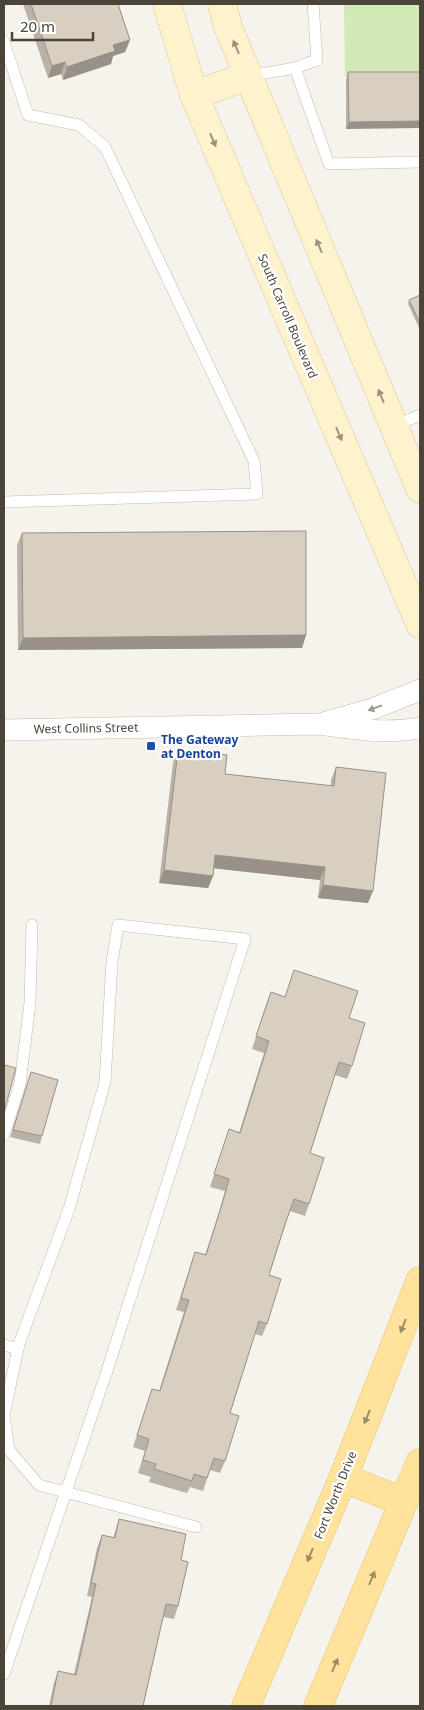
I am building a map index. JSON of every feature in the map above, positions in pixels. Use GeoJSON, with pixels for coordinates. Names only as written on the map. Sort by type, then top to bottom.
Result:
{"type":"FeatureCollection","features":[{"type":"Feature","properties":{"kind":"main road","name":"South Carroll Boulevard"},"geometry":{"type":"LineString","coordinates":[[167,4],[194,95],[420,624]]}},
{"type":"Feature","properties":{"kind":"main road"},"geometry":{"type":"LineString","coordinates":[[222,4],[228,27],[248,76],[420,489]]}},
{"type":"Feature","properties":{"kind":"main road"},"geometry":{"type":"LineString","coordinates":[[194,95],[248,76]]}},
{"type":"Feature","properties":{"kind":"main road","name":"Fort Worth Drive"},"geometry":{"type":"LineString","coordinates":[[246,1706],[343,1478],[420,1281]]}},
{"type":"Feature","properties":{"kind":"main road"},"geometry":{"type":"LineString","coordinates":[[318,1706],[420,1463]]}},
{"type":"Feature","properties":{"kind":"main road"},"geometry":{"type":"LineString","coordinates":[[343,1478],[404,1502]]}},
{"type":"Feature","properties":{"kind":"street","name":"West Collins Street"},"geometry":{"type":"LineString","coordinates":[[319,724],[372,709],[420,690]]}},
{"type":"Feature","properties":{"kind":"street","name":"West Collins Street"},"geometry":{"type":"LineString","coordinates":[[4,730],[319,724],[359,730],[401,732],[420,728]]}},
{"type":"Feature","properties":{"kind":"lane"},"geometry":{"type":"LineString","coordinates":[[248,76],[294,68],[317,60],[313,4]]}},
{"type":"Feature","properties":{"kind":"lane"},"geometry":{"type":"LineString","coordinates":[[4,42],[28,115],[80,125],[104,146],[254,461],[257,494],[4,502]]}},
{"type":"Feature","properties":{"kind":"lane"},"geometry":{"type":"LineString","coordinates":[[294,68],[329,164],[420,162]]}},
{"type":"Feature","properties":{"kind":"lane"},"geometry":{"type":"LineString","coordinates":[[394,426],[420,415]]}},
{"type":"Feature","properties":{"kind":"lane"},"geometry":{"type":"LineString","coordinates":[[4,1134],[20,1084],[30,1003],[32,925]]}},
{"type":"Feature","properties":{"kind":"lane"},"geometry":{"type":"LineString","coordinates":[[4,1674],[67,1492],[107,1371],[245,939],[118,925],[112,962],[105,1082],[69,1208],[18,1349],[4,1415],[9,1450],[39,1484],[67,1492],[196,1527]]}},
{"type":"Feature","properties":{"kind":"lane"},"geometry":{"type":"LineString","coordinates":[[4,1345],[18,1349]]}},
{"type":"Feature","properties":{"kind":"green space"},"geometry":{"type":"Polygon","coordinates":[[[344,4],[420,4],[420,75],[345,76],[344,4]]]}},
{"type":"Feature","properties":{"kind":"building"},"geometry":{"type":"Polygon","coordinates":[[[31,4],[118,4],[130,40],[113,45],[115,51],[67,67],[65,62],[52,66],[31,4]]]}},
{"type":"Feature","properties":{"kind":"building"},"geometry":{"type":"Polygon","coordinates":[[[348,72],[420,72],[420,121],[349,122],[348,72]]]}},
{"type":"Feature","properties":{"kind":"building"},"geometry":{"type":"Polygon","coordinates":[[[420,295],[420,323],[409,300],[420,295]]]}},
{"type":"Feature","properties":{"kind":"building"},"geometry":{"type":"Polygon","coordinates":[[[306,531],[306,635],[23,638],[22,533],[306,531]]]}},
{"type":"Feature","properties":{"kind":"building"},"geometry":{"type":"Polygon","coordinates":[[[178,750],[227,755],[225,774],[334,786],[336,767],[386,773],[373,891],[323,885],[325,867],[215,855],[213,876],[164,870],[178,750]]]}},
{"type":"Feature","properties":{"kind":"building"},"geometry":{"type":"Polygon","coordinates":[[[294,970],[358,991],[349,1018],[365,1023],[352,1066],[339,1062],[310,1153],[324,1158],[309,1204],[294,1199],[285,1224],[269,1275],[281,1279],[267,1324],[259,1321],[230,1413],[239,1416],[225,1461],[214,1458],[207,1478],[194,1474],[192,1481],[154,1469],[156,1464],[143,1460],[149,1439],[137,1435],[152,1389],[160,1391],[189,1300],[181,1298],[195,1252],[206,1255],[222,1204],[229,1179],[214,1174],[229,1129],[240,1133],[269,1041],[256,1036],[271,992],[285,997],[294,970]]]}},
{"type":"Feature","properties":{"kind":"building"},"geometry":{"type":"Polygon","coordinates":[[[4,1065],[16,1068],[4,1112],[4,1065]]]}},
{"type":"Feature","properties":{"kind":"building"},"geometry":{"type":"Polygon","coordinates":[[[31,1072],[58,1080],[42,1136],[13,1130],[31,1072]]]}},
{"type":"Feature","properties":{"kind":"building"},"geometry":{"type":"Polygon","coordinates":[[[119,1519],[186,1534],[181,1560],[188,1562],[178,1606],[166,1604],[143,1706],[51,1706],[58,1671],[76,1675],[96,1584],[91,1583],[102,1535],[115,1538],[119,1519]]]}},
{"type":"Feature","properties":{"kind":"place","name":"The Gateway at Denton"},"geometry":{"type":"Point","coordinates":[151,746]}}]}
